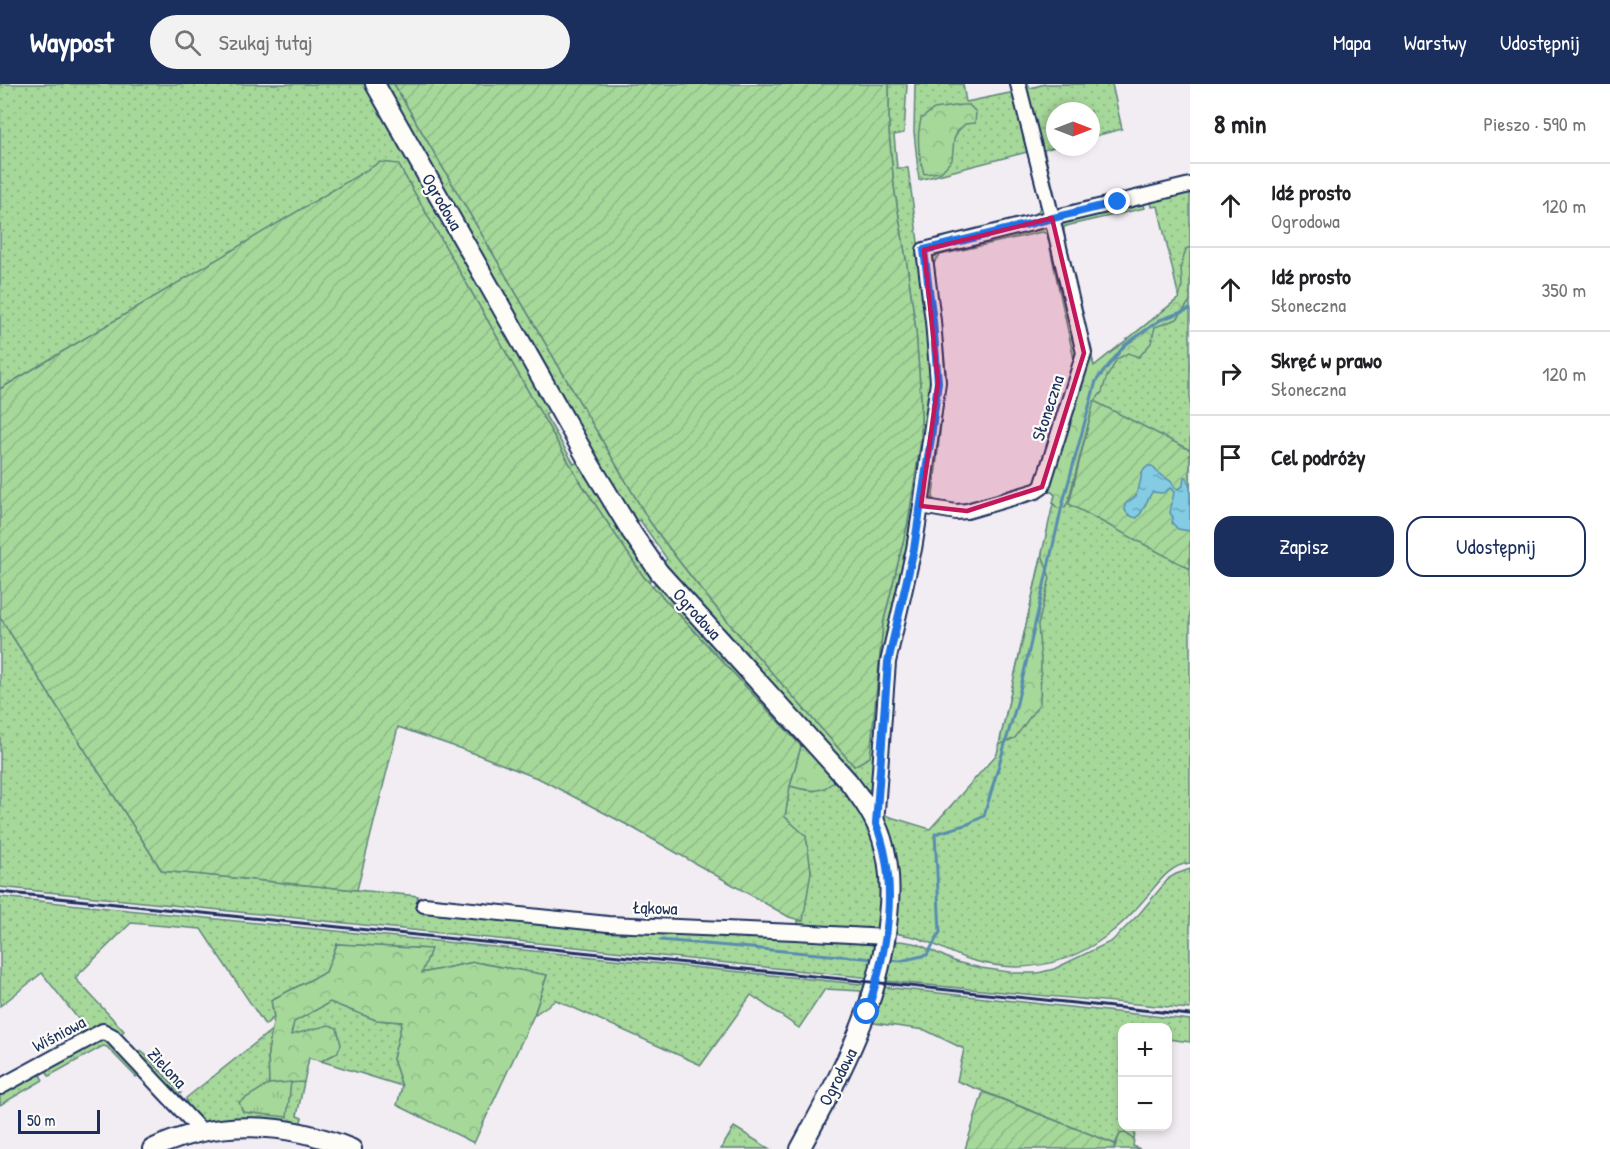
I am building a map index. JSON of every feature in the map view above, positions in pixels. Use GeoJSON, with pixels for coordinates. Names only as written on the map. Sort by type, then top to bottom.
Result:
{"type":"FeatureCollection","features":[{"type":"Feature","properties":{"kind":"street","name":"Ogrodowa"},"geometry":{"type":"LineString","coordinates":[[375,84],[590,464],[632,533],[659,572],[848,781],[864,802],[876,824],[884,847],[890,898],[886,938],[877,982],[855,1042],[831,1093],[800,1149]]}},
{"type":"Feature","properties":{"kind":"street","name":"Słoneczna"},"geometry":{"type":"LineString","coordinates":[[921,506],[956,512],[968,511],[1036,491],[1042,487],[1084,353],[1053,218],[1018,84]]}},
{"type":"Feature","properties":{"kind":"street"},"geometry":{"type":"LineString","coordinates":[[876,824],[888,662],[909,573],[921,506],[938,382],[924,250],[1190,185]]}},
{"type":"Feature","properties":{"kind":"street","name":"Łąkowa"},"geometry":{"type":"LineString","coordinates":[[424,905],[608,924],[886,938]]}},
{"type":"Feature","properties":{"kind":"street","name":"Wiśniowa"},"geometry":{"type":"LineString","coordinates":[[0,1087],[103,1031]]}},
{"type":"Feature","properties":{"kind":"street","name":"Zielona"},"geometry":{"type":"LineString","coordinates":[[103,1031],[112,1036],[202,1132]]}},
{"type":"Feature","properties":{"kind":"street"},"geometry":{"type":"LineString","coordinates":[[152,1149],[202,1132],[244,1127],[279,1128],[352,1149]]}},
{"type":"Feature","properties":{"kind":"highlighted area"},"geometry":{"type":"Polygon","coordinates":[[[1052,218],[1084,353],[1042,487],[967,511],[921,506],[938,382],[924,250],[1052,218]]]}},
{"type":"Feature","properties":{"kind":"green space"},"geometry":{"type":"Polygon","coordinates":[[[0,84],[367,84],[552,411],[545,415],[574,464],[580,461],[653,576],[649,582],[579,480],[398,164],[380,163],[0,389],[0,84]]]}},
{"type":"Feature","properties":{"kind":"green space"},"geometry":{"type":"Polygon","coordinates":[[[381,84],[394,84],[648,519],[696,583],[854,766],[877,684],[883,624],[908,522],[921,440],[921,399],[916,331],[894,187],[889,133],[889,84],[907,84],[904,133],[894,135],[897,168],[908,168],[928,316],[932,382],[928,439],[873,783],[870,790],[860,788],[660,565],[667,559],[640,520],[633,524],[381,84]]]}},
{"type":"Feature","properties":{"kind":"green space"},"geometry":{"type":"Polygon","coordinates":[[[394,84],[889,84],[889,133],[894,187],[916,331],[921,399],[921,440],[908,522],[883,624],[870,757],[854,766],[696,583],[648,519],[394,84]]]}},
{"type":"Feature","properties":{"kind":"green space"},"geometry":{"type":"Polygon","coordinates":[[[915,84],[963,84],[966,102],[1015,92],[1045,210],[1042,214],[1035,216],[1040,203],[1027,152],[919,180],[914,132],[915,84]]]}},
{"type":"Feature","properties":{"kind":"green space"},"geometry":{"type":"Polygon","coordinates":[[[1023,84],[1028,84],[1030,88],[1045,84],[1112,84],[1122,129],[1100,135],[1100,102],[1046,102],[1046,149],[1044,150],[1057,204],[1052,205],[1023,84]]]}},
{"type":"Feature","properties":{"kind":"green space"},"geometry":{"type":"Polygon","coordinates":[[[969,105],[976,112],[975,123],[965,124],[958,131],[954,139],[952,160],[941,172],[924,174],[919,146],[921,119],[934,109],[969,105]]]}},
{"type":"Feature","properties":{"kind":"green space"},"geometry":{"type":"Polygon","coordinates":[[[380,162],[398,164],[579,480],[643,576],[801,746],[790,786],[785,817],[806,836],[811,871],[803,921],[789,917],[633,828],[542,780],[398,727],[357,890],[162,871],[0,617],[0,389],[380,162]]]}},
{"type":"Feature","properties":{"kind":"green space"},"geometry":{"type":"Polygon","coordinates":[[[1190,190],[1190,863],[1168,872],[1125,921],[1106,936],[1066,958],[1020,967],[971,960],[917,938],[894,932],[884,815],[930,829],[997,754],[1055,495],[1052,492],[1044,492],[1090,356],[1060,226],[1063,221],[1143,202],[1145,208],[1064,227],[1094,366],[1179,298],[1158,206],[1152,207],[1151,200],[1190,190]]]}},
{"type":"Feature","properties":{"kind":"green space"},"geometry":{"type":"Polygon","coordinates":[[[1046,226],[1049,229],[1079,346],[1075,364],[1047,234],[1042,232],[940,255],[934,263],[946,372],[933,496],[935,501],[928,495],[941,400],[931,259],[935,253],[1046,226]]]}},
{"type":"Feature","properties":{"kind":"green space"},"geometry":{"type":"Polygon","coordinates":[[[1190,247],[1190,301],[1177,319],[1155,327],[1151,343],[1139,357],[1128,353],[1117,359],[1102,392],[1094,402],[1068,502],[1065,507],[1057,508],[1053,503],[1055,495],[1052,492],[1044,492],[1091,354],[1094,366],[1179,298],[1182,286],[1181,266],[1186,249],[1190,247]]]}},
{"type":"Feature","properties":{"kind":"green space"},"geometry":{"type":"Polygon","coordinates":[[[1094,401],[1190,450],[1190,569],[1069,504],[1094,401]]]}},
{"type":"Feature","properties":{"kind":"green space"},"geometry":{"type":"Polygon","coordinates":[[[1042,554],[1050,578],[1038,625],[1041,661],[1040,703],[1015,738],[999,745],[1042,554]]]}},
{"type":"Feature","properties":{"kind":"green space"},"geometry":{"type":"Polygon","coordinates":[[[656,583],[662,584],[837,779],[820,790],[790,786],[801,746],[652,586],[656,583]]]}},
{"type":"Feature","properties":{"kind":"green space"},"geometry":{"type":"Polygon","coordinates":[[[0,617],[162,871],[418,896],[417,909],[611,930],[866,941],[876,949],[871,978],[0,887],[0,617]]]}},
{"type":"Feature","properties":{"kind":"green space"},"geometry":{"type":"Polygon","coordinates":[[[837,779],[848,790],[873,833],[885,892],[880,927],[874,933],[798,926],[798,920],[802,921],[811,871],[806,837],[785,817],[790,786],[814,791],[837,779]]]}},
{"type":"Feature","properties":{"kind":"green space"},"geometry":{"type":"Polygon","coordinates":[[[1190,869],[1190,1009],[884,981],[892,943],[899,941],[918,944],[956,962],[981,968],[1016,973],[1038,973],[1054,969],[1112,941],[1140,913],[1169,878],[1190,869]]]}},
{"type":"Feature","properties":{"kind":"green space"},"geometry":{"type":"Polygon","coordinates":[[[0,897],[869,985],[855,1028],[861,991],[825,989],[799,1028],[751,995],[701,1065],[556,1000],[534,1015],[547,975],[474,962],[421,973],[430,949],[337,944],[326,972],[271,1000],[274,1017],[265,1025],[201,929],[131,923],[75,978],[124,1031],[118,1036],[71,1038],[86,1029],[42,973],[0,1006],[0,897]]]}},
{"type":"Feature","properties":{"kind":"green space"},"geometry":{"type":"Polygon","coordinates":[[[337,944],[431,949],[422,973],[474,962],[547,975],[534,1015],[474,1143],[397,1105],[402,1086],[393,1059],[402,1022],[376,1020],[330,1002],[294,1022],[291,1035],[329,1025],[337,1028],[341,1045],[337,1053],[321,1061],[309,1058],[304,1082],[269,1084],[268,1052],[274,1017],[271,1000],[326,972],[337,944]]]}},
{"type":"Feature","properties":{"kind":"green space"},"geometry":{"type":"Polygon","coordinates":[[[883,987],[1190,1020],[1190,1042],[1172,1040],[1172,1023],[1118,1023],[1118,1131],[1135,1131],[1134,1139],[1125,1133],[1120,1134],[1115,1144],[957,1081],[964,1049],[925,1030],[874,1023],[883,987]]]}},
{"type":"Feature","properties":{"kind":"green space"},"geometry":{"type":"Polygon","coordinates":[[[330,1002],[376,1020],[402,1022],[393,1059],[402,1086],[321,1061],[337,1053],[291,1035],[293,1022],[330,1002]]]}},
{"type":"Feature","properties":{"kind":"green space"},"geometry":{"type":"Polygon","coordinates":[[[273,1029],[268,1052],[269,1083],[304,1082],[297,1116],[302,1118],[300,1125],[204,1124],[197,1119],[189,1110],[186,1098],[273,1029]]]}},
{"type":"Feature","properties":{"kind":"green space"},"geometry":{"type":"Polygon","coordinates":[[[93,1041],[107,1041],[113,1044],[141,1072],[136,1077],[107,1047],[103,1046],[49,1076],[45,1068],[93,1041]]]}},
{"type":"Feature","properties":{"kind":"green space"},"geometry":{"type":"Polygon","coordinates":[[[141,1050],[181,1093],[175,1098],[136,1055],[141,1050]]]}},
{"type":"Feature","properties":{"kind":"green space"},"geometry":{"type":"Polygon","coordinates":[[[38,1072],[43,1080],[0,1105],[0,1093],[38,1072]]]}},
{"type":"Feature","properties":{"kind":"green space"},"geometry":{"type":"Polygon","coordinates":[[[291,1082],[287,1117],[243,1112],[239,1102],[269,1084],[291,1082]]]}},
{"type":"Feature","properties":{"kind":"green space"},"geometry":{"type":"Polygon","coordinates":[[[983,1092],[1115,1144],[1114,1149],[965,1149],[983,1092]]]}},
{"type":"Feature","properties":{"kind":"green space"},"geometry":{"type":"Polygon","coordinates":[[[734,1127],[770,1149],[721,1149],[734,1127]]]}},
{"type":"Feature","properties":{"kind":"green space"},"geometry":{"type":"Polygon","coordinates":[[[1125,1133],[1134,1139],[1133,1146],[1140,1149],[1114,1149],[1120,1134],[1125,1133]]]}},
{"type":"Feature","properties":{"kind":"water"},"geometry":{"type":"Polygon","coordinates":[[[1148,466],[1152,466],[1177,489],[1183,486],[1184,477],[1187,477],[1190,487],[1190,531],[1178,529],[1172,523],[1173,517],[1170,513],[1174,492],[1170,488],[1163,493],[1152,492],[1137,518],[1126,512],[1125,505],[1136,496],[1142,472],[1148,466]]]}},
{"type":"Feature","properties":{"kind":"waterway"},"geometry":{"type":"LineString","coordinates":[[888,960],[900,961],[927,955],[940,932],[935,834],[968,824],[984,816],[1017,703],[1062,506],[1096,381],[1125,345],[1160,320],[1190,309]]}},
{"type":"Feature","properties":{"kind":"waterway"},"geometry":{"type":"LineString","coordinates":[[660,940],[875,959]]}},
{"type":"Feature","properties":{"kind":"railway"},"geometry":{"type":"LineString","coordinates":[[0,892],[1190,1015]]}},
{"type":"Feature","properties":{"kind":"route"},"geometry":{"type":"LineString","coordinates":[[867,1012],[877,982],[889,911],[888,865],[882,838],[876,824],[888,662],[914,549],[938,382],[924,250],[1118,202]]}}]}
